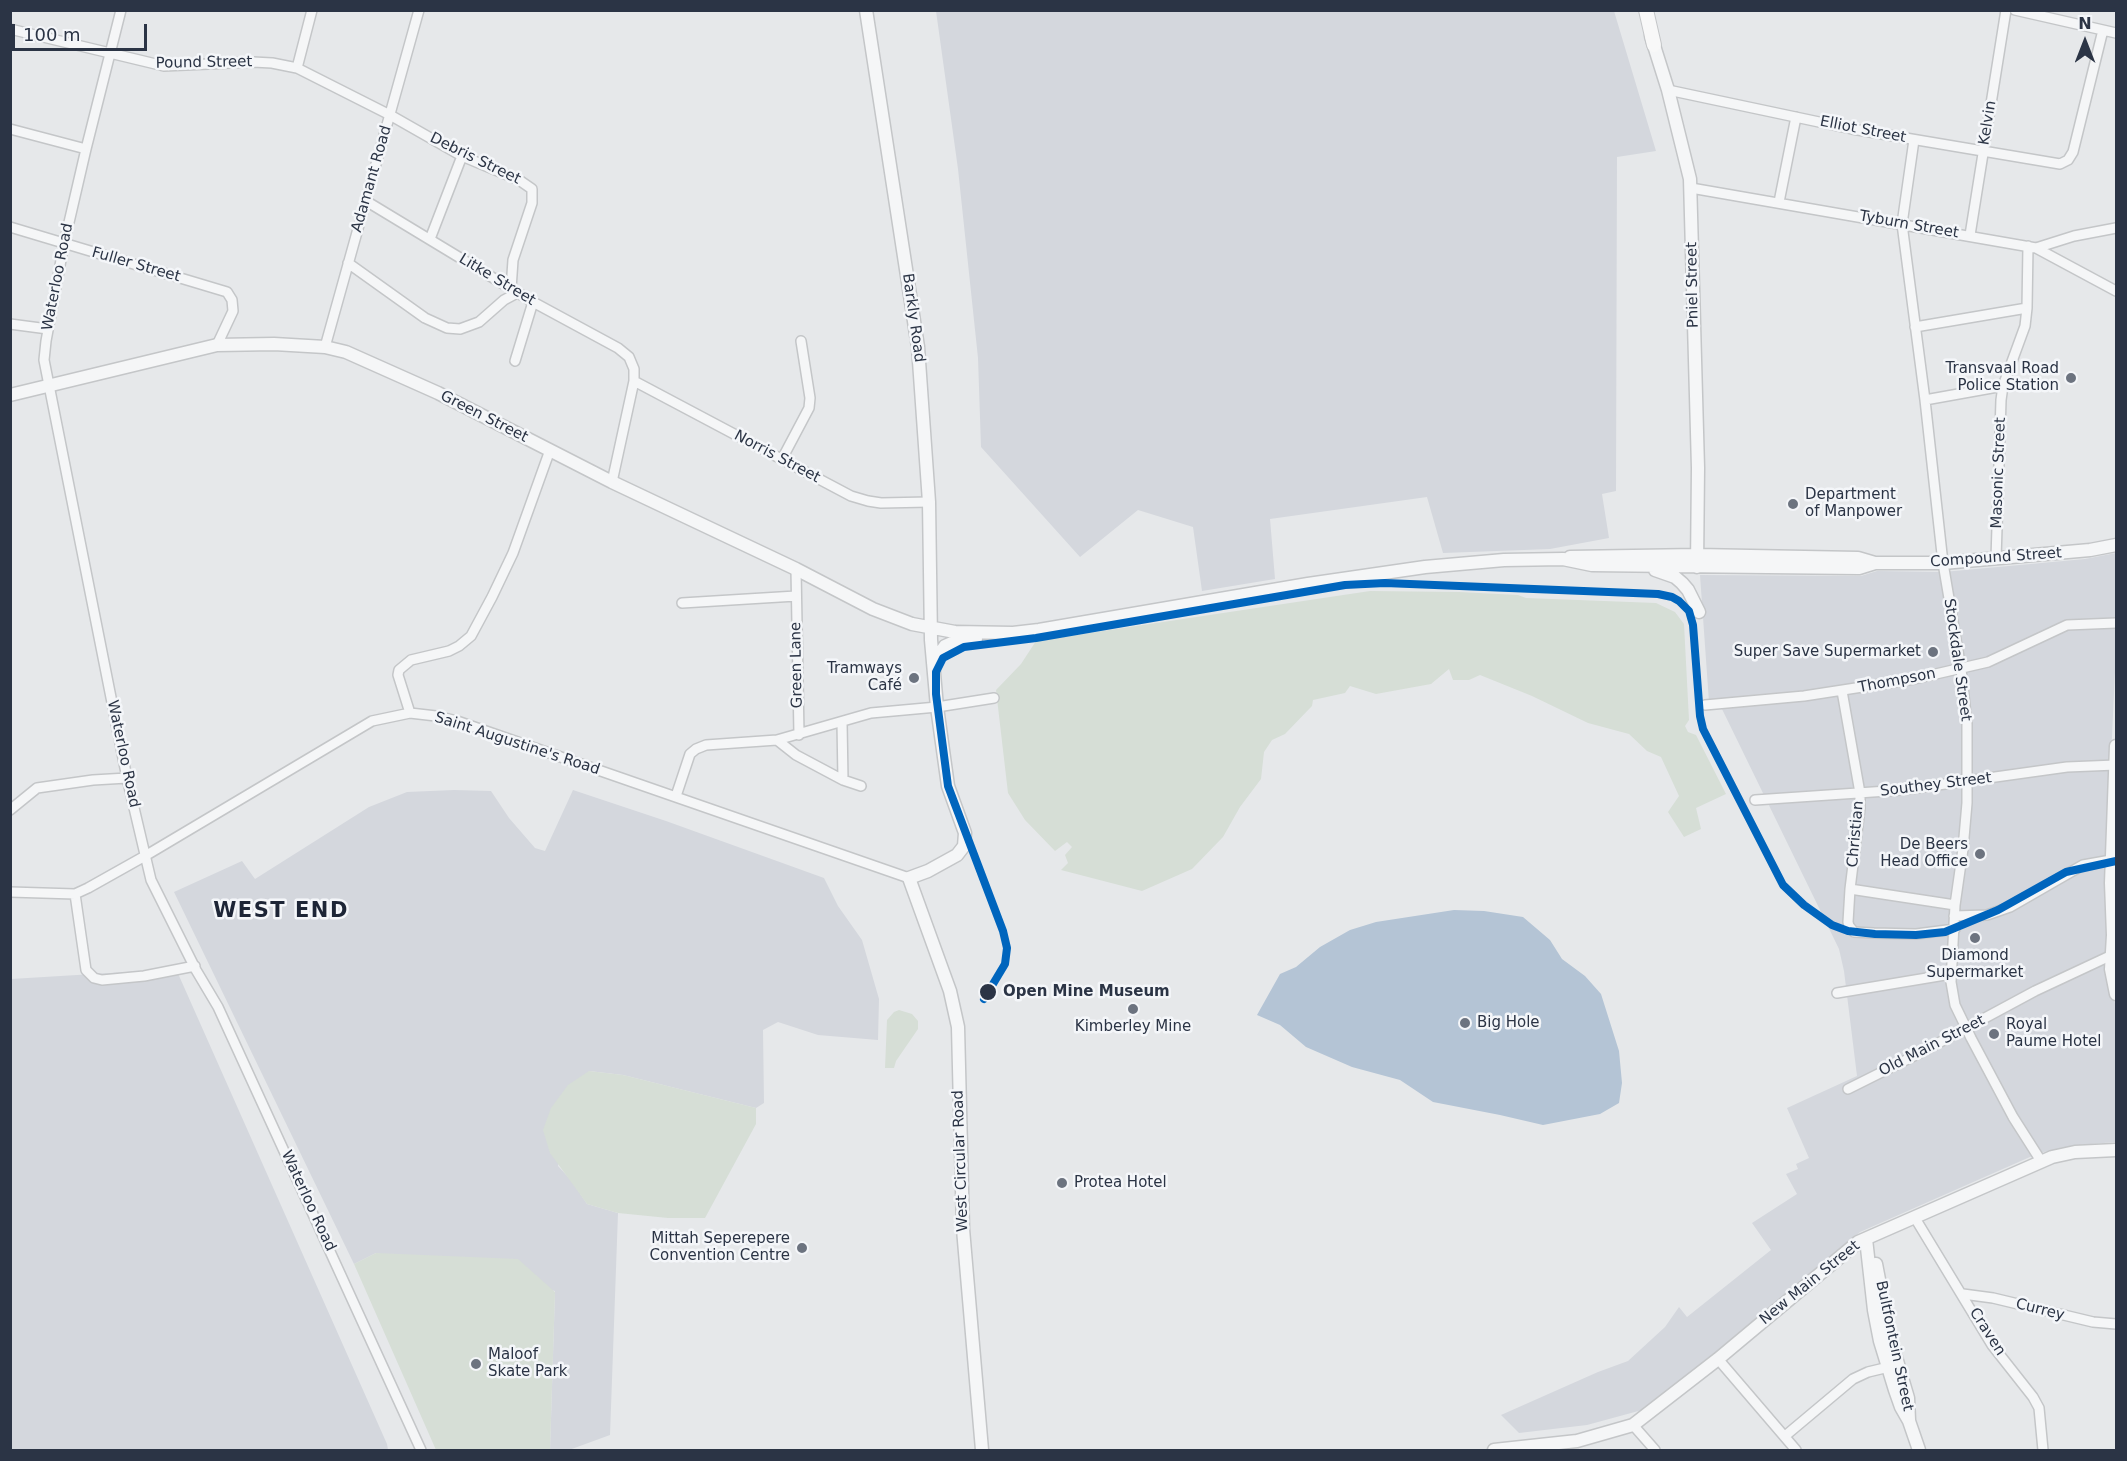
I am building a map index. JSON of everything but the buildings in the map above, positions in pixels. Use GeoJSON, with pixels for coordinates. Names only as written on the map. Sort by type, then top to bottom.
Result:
{"type":"FeatureCollection","features":[{"type":"Feature","properties":{"kind":"main road"},"geometry":{"type":"LineString","coordinates":[[1645,10],[1654,45]]}},
{"type":"Feature","properties":{"kind":"street","name":"Waterloo Road"},"geometry":{"type":"LineString","coordinates":[[121,10],[64,244],[44,360],[127,778],[151,880],[218,1006],[421,1450]]}},
{"type":"Feature","properties":{"kind":"street"},"geometry":{"type":"LineString","coordinates":[[297,68],[312,10]]}},
{"type":"Feature","properties":{"kind":"street","name":"Adamant Road"},"geometry":{"type":"LineString","coordinates":[[325,347],[419,10]]}},
{"type":"Feature","properties":{"kind":"street","name":"Barkly Road"},"geometry":{"type":"LineString","coordinates":[[866,10],[918,347],[929,502],[931,629],[937,707],[948,786],[966,840],[963,849],[951,859],[909,878]]}},
{"type":"Feature","properties":{"kind":"street","name":"Kelvin"},"geometry":{"type":"LineString","coordinates":[[1970,235],[2006,10]]}},
{"type":"Feature","properties":{"kind":"street"},"geometry":{"type":"LineString","coordinates":[[2016,10],[2116,33]]}},
{"type":"Feature","properties":{"kind":"street","name":"Pound Street"},"geometry":{"type":"LineString","coordinates":[[10,29],[164,66],[253,62],[297,68],[390,116]]}},
{"type":"Feature","properties":{"kind":"street","name":"Elliot Street"},"geometry":{"type":"LineString","coordinates":[[1668,90],[1914,140],[2060,164],[2068,160],[2073,152],[2103,30]]}},
{"type":"Feature","properties":{"kind":"street","name":"Pniel Street"},"geometry":{"type":"LineString","coordinates":[[1654,45],[1688,165],[1691,188],[1698,468],[1697,561]]}},
{"type":"Feature","properties":{"kind":"street","name":"Debris Street"},"geometry":{"type":"LineString","coordinates":[[390,116],[462,156],[519,180],[532,189],[532,203],[513,260],[514,291]]}},
{"type":"Feature","properties":{"kind":"street"},"geometry":{"type":"LineString","coordinates":[[1779,202],[1796,117]]}},
{"type":"Feature","properties":{"kind":"street"},"geometry":{"type":"LineString","coordinates":[[10,129],[86,149]]}},
{"type":"Feature","properties":{"kind":"street","name":"Stockdale Street"},"geometry":{"type":"LineString","coordinates":[[1914,140],[1902,224],[1943,563],[1961,669],[1966,724],[1968,782],[1963,849],[1954,916],[1951,974],[1955,1005],[1966,1028],[2013,1117],[2042,1161]]}},
{"type":"Feature","properties":{"kind":"street"},"geometry":{"type":"LineString","coordinates":[[430,239],[462,156]]}},
{"type":"Feature","properties":{"kind":"street","name":"Tyburn Street"},"geometry":{"type":"LineString","coordinates":[[1691,188],[2032,247],[2116,291]]}},
{"type":"Feature","properties":{"kind":"street","name":"Litke Street"},"geometry":{"type":"LineString","coordinates":[[366,201],[514,291],[618,348],[629,357],[634,369],[634,381]]}},
{"type":"Feature","properties":{"kind":"street","name":"Fuller Street"},"geometry":{"type":"LineString","coordinates":[[10,227],[227,292],[232,300],[233,311],[217,345]]}},
{"type":"Feature","properties":{"kind":"street"},"geometry":{"type":"LineString","coordinates":[[2032,247],[2116,228]]}},
{"type":"Feature","properties":{"kind":"street","name":"Masonic Street"},"geometry":{"type":"LineString","coordinates":[[1996,559],[2003,386],[2025,326],[2032,247]]}},
{"type":"Feature","properties":{"kind":"street"},"geometry":{"type":"LineString","coordinates":[[348,263],[425,318],[447,328],[460,328],[479,322],[514,291]]}},
{"type":"Feature","properties":{"kind":"street"},"geometry":{"type":"LineString","coordinates":[[515,361],[533,302]]}},
{"type":"Feature","properties":{"kind":"street"},"geometry":{"type":"LineString","coordinates":[[1915,327],[2027,308]]}},
{"type":"Feature","properties":{"kind":"street"},"geometry":{"type":"LineString","coordinates":[[10,324],[48,329]]}},
{"type":"Feature","properties":{"kind":"street"},"geometry":{"type":"LineString","coordinates":[[782,459],[809,408],[810,399],[801,341]]}},
{"type":"Feature","properties":{"kind":"street","name":"Green Street"},"geometry":{"type":"LineString","coordinates":[[10,395],[217,345],[274,344],[325,347],[346,352],[428,388],[612,482],[796,569],[891,617],[931,629],[969,633],[1016,633]]}},
{"type":"Feature","properties":{"kind":"street"},"geometry":{"type":"LineString","coordinates":[[612,482],[634,381]]}},
{"type":"Feature","properties":{"kind":"street","name":"Norris Street"},"geometry":{"type":"LineString","coordinates":[[634,381],[851,496],[867,501],[929,502]]}},
{"type":"Feature","properties":{"kind":"street"},"geometry":{"type":"LineString","coordinates":[[1925,400],[2003,386]]}},
{"type":"Feature","properties":{"kind":"street"},"geometry":{"type":"LineString","coordinates":[[410,713],[398,675],[399,670],[411,660],[449,651],[471,636],[513,553],[550,450]]}},
{"type":"Feature","properties":{"kind":"street","name":"Compound Street"},"geometry":{"type":"LineString","coordinates":[[1697,561],[1858,558],[1875,563],[1943,563],[2090,550],[2116,545]]}},
{"type":"Feature","properties":{"kind":"street"},"geometry":{"type":"LineString","coordinates":[[1563,559],[1580,555],[1697,561]]}},
{"type":"Feature","properties":{"kind":"street"},"geometry":{"type":"LineString","coordinates":[[933,663],[945,646],[954,642],[1425,567],[1520,559],[1563,559],[1592,565],[1644,566],[1697,561]]}},
{"type":"Feature","properties":{"kind":"street"},"geometry":{"type":"LineString","coordinates":[[1644,566],[1675,577],[1691,595],[1699,612]]}},
{"type":"Feature","properties":{"kind":"street","name":"Green Lane"},"geometry":{"type":"LineString","coordinates":[[796,569],[799,735]]}},
{"type":"Feature","properties":{"kind":"street"},"geometry":{"type":"LineString","coordinates":[[682,603],[796,596]]}},
{"type":"Feature","properties":{"kind":"street","name":"Thompson"},"geometry":{"type":"LineString","coordinates":[[1705,705],[1842,691],[1961,669],[2000,657],[2067,625],[2116,623]]}},
{"type":"Feature","properties":{"kind":"street","name":"Christian"},"geometry":{"type":"LineString","coordinates":[[1842,691],[1860,794],[1848,922],[1854,932],[1863,933],[1916,934],[1954,929]]}},
{"type":"Feature","properties":{"kind":"street"},"geometry":{"type":"LineString","coordinates":[[676,796],[690,754],[696,748],[706,745],[777,740],[871,712],[937,707],[994,698]]}},
{"type":"Feature","properties":{"kind":"street","name":"Saint Augustine's Road"},"geometry":{"type":"LineString","coordinates":[[75,894],[145,856],[372,721],[410,713],[458,721],[909,878]]}},
{"type":"Feature","properties":{"kind":"street"},"geometry":{"type":"LineString","coordinates":[[842,722],[843,780]]}},
{"type":"Feature","properties":{"kind":"street"},"geometry":{"type":"LineString","coordinates":[[777,740],[796,755],[843,780],[861,786]]}},
{"type":"Feature","properties":{"kind":"street"},"geometry":{"type":"LineString","coordinates":[[2116,746],[2111,860],[2115,953],[2113,981],[2116,994]]}},
{"type":"Feature","properties":{"kind":"street","name":"Southey Street"},"geometry":{"type":"LineString","coordinates":[[1755,800],[1860,794],[1968,782],[2067,767],[2116,765]]}},
{"type":"Feature","properties":{"kind":"street"},"geometry":{"type":"LineString","coordinates":[[10,810],[37,788],[127,778]]}},
{"type":"Feature","properties":{"kind":"street"},"geometry":{"type":"LineString","coordinates":[[1954,916],[1987,915],[2010,907],[2083,865],[2111,860]]}},
{"type":"Feature","properties":{"kind":"street","name":"West Circular Road"},"geometry":{"type":"LineString","coordinates":[[909,878],[950,991],[958,1027],[963,1229],[982,1450]]}},
{"type":"Feature","properties":{"kind":"street"},"geometry":{"type":"LineString","coordinates":[[1851,889],[1955,905]]}},
{"type":"Feature","properties":{"kind":"street"},"geometry":{"type":"LineString","coordinates":[[10,892],[75,894],[86,969],[94,978],[102,980],[144,976],[195,966]]}},
{"type":"Feature","properties":{"kind":"street","name":"Old Main Street"},"geometry":{"type":"LineString","coordinates":[[1848,1089],[2035,991],[2115,953]]}},
{"type":"Feature","properties":{"kind":"street"},"geometry":{"type":"LineString","coordinates":[[1837,993],[1951,974]]}},
{"type":"Feature","properties":{"kind":"street","name":"New Main Street"},"geometry":{"type":"LineString","coordinates":[[1633,1425],[1718,1359],[1848,1249],[2042,1161],[2075,1152],[2116,1150]]}},
{"type":"Feature","properties":{"kind":"street","name":"Craven"},"geometry":{"type":"LineString","coordinates":[[1915,1218],[1992,1345],[2033,1396],[2039,1408],[2043,1450]]}},
{"type":"Feature","properties":{"kind":"street","name":"Bultfontein Street"},"geometry":{"type":"LineString","coordinates":[[1869,1238],[1893,1366],[1908,1398],[1909,1421],[1919,1450]]}},
{"type":"Feature","properties":{"kind":"street","name":"Currey"},"geometry":{"type":"LineString","coordinates":[[1963,1294],[1993,1298],[2093,1322],[2116,1324]]}},
{"type":"Feature","properties":{"kind":"street"},"geometry":{"type":"LineString","coordinates":[[1718,1359],[1796,1450]]}},
{"type":"Feature","properties":{"kind":"street"},"geometry":{"type":"LineString","coordinates":[[1785,1436],[1853,1380],[1868,1372],[1893,1366]]}},
{"type":"Feature","properties":{"kind":"street"},"geometry":{"type":"LineString","coordinates":[[1494,1450],[1577,1441],[1633,1425],[1655,1450]]}},
{"type":"Feature","properties":{"kind":"shaded area"},"geometry":{"type":"Polygon","coordinates":[[[936,11],[1614,11],[1656,151],[1617,157],[1616,491],[1602,494],[1609,538],[1550,549],[1443,553],[1427,497],[1270,519],[1275,579],[1202,591],[1193,527],[1138,510],[1080,557],[981,447],[978,358],[958,169],[936,11]]]}},
{"type":"Feature","properties":{"kind":"shaded area"},"geometry":{"type":"Polygon","coordinates":[[[2116,553],[2116,650],[2108,822],[2108,978],[2116,1007],[2116,1142],[2079,1145],[2039,1153],[1860,1232],[1724,1346],[1642,1410],[1587,1425],[1519,1433],[1501,1415],[1628,1361],[1665,1327],[1679,1307],[1687,1317],[1771,1250],[1752,1223],[1797,1194],[1786,1174],[1798,1169],[1796,1164],[1809,1158],[1787,1108],[1857,1076],[1844,971],[1839,949],[1722,709],[1714,708],[1709,702],[1700,575],[1861,576],[1877,571],[1943,572],[2085,559],[2116,553]]]}},
{"type":"Feature","properties":{"kind":"shaded area"},"geometry":{"type":"Polygon","coordinates":[[[1370,591],[1459,592],[1518,595],[1526,598],[1656,603],[1675,612],[1684,624],[1689,720],[1685,726],[1688,732],[1696,735],[1726,794],[1696,808],[1701,829],[1684,837],[1668,812],[1679,796],[1661,757],[1647,751],[1629,734],[1588,723],[1532,696],[1480,675],[1469,680],[1453,680],[1449,669],[1431,684],[1376,694],[1350,686],[1345,693],[1313,700],[1312,706],[1285,734],[1272,740],[1264,752],[1261,779],[1240,807],[1223,837],[1192,869],[1142,891],[1061,870],[1068,863],[1065,855],[1072,847],[1067,842],[1055,851],[1025,820],[1008,793],[996,690],[1021,664],[1036,641],[1370,591]]]}},
{"type":"Feature","properties":{"kind":"shaded area"},"geometry":{"type":"Polygon","coordinates":[[[573,790],[824,878],[838,906],[862,940],[879,999],[878,1040],[818,1035],[778,1022],[763,1030],[764,1103],[756,1108],[623,1075],[589,1071],[558,1166],[572,1181],[587,1204],[618,1213],[610,1435],[569,1450],[550,1450],[555,1291],[376,1253],[354,1264],[174,892],[242,861],[255,879],[369,807],[407,792],[491,791],[509,818],[535,848],[545,851],[573,790]]]}},
{"type":"Feature","properties":{"kind":"shaded area"},"geometry":{"type":"Polygon","coordinates":[[[176,969],[388,1450],[11,1450],[11,979],[176,969]]]}},
{"type":"Feature","properties":{"kind":"shaded area"},"geometry":{"type":"Polygon","coordinates":[[[899,1010],[912,1014],[918,1021],[918,1029],[896,1061],[894,1068],[885,1068],[887,1020],[899,1010]]]}},
{"type":"Feature","properties":{"kind":"shaded area"},"geometry":{"type":"Polygon","coordinates":[[[589,1071],[623,1075],[756,1108],[756,1124],[705,1218],[668,1218],[618,1213],[587,1204],[550,1153],[543,1130],[551,1108],[568,1085],[589,1071]]]}},
{"type":"Feature","properties":{"kind":"shaded area","name":"Maloof Skate Park"},"geometry":{"type":"Polygon","coordinates":[[[376,1253],[518,1259],[555,1292],[550,1450],[436,1450],[354,1264],[376,1253]]]}},
{"type":"Feature","properties":{"kind":"water"},"geometry":{"type":"Polygon","coordinates":[[[1454,910],[1484,911],[1523,917],[1550,940],[1562,959],[1585,976],[1601,994],[1619,1051],[1622,1083],[1619,1103],[1600,1114],[1543,1125],[1433,1102],[1400,1080],[1352,1067],[1306,1047],[1280,1025],[1257,1015],[1280,974],[1296,967],[1320,947],[1350,930],[1376,922],[1454,910]]]}},
{"type":"Feature","properties":{"kind":"transit line"},"geometry":{"type":"LineString","coordinates":[[984,999],[1005,964],[1007,948],[1003,931],[948,786],[936,694],[936,672],[943,658],[964,647],[1036,638],[1345,585],[1385,583],[1658,594],[1679,601],[1689,611],[1693,625],[1703,729],[1783,885],[1804,905],[1832,925],[1848,931],[1916,935],[1945,932],[1998,910],[2066,872],[2116,861]]}},
{"type":"Feature","properties":{"kind":"place","name":"Transvaal Road Police Station"},"geometry":{"type":"Point","coordinates":[2071,378]}},
{"type":"Feature","properties":{"kind":"place","name":"Department of Manpower"},"geometry":{"type":"Point","coordinates":[1793,504]}},
{"type":"Feature","properties":{"kind":"place","name":"Super Save Supermarket"},"geometry":{"type":"Point","coordinates":[1933,652]}},
{"type":"Feature","properties":{"kind":"place","name":"Tramways Café"},"geometry":{"type":"Point","coordinates":[914,678]}},
{"type":"Feature","properties":{"kind":"place","name":"De Beers Head Office"},"geometry":{"type":"Point","coordinates":[1980,854]}},
{"type":"Feature","properties":{"kind":"place","name":"Diamond Supermarket"},"geometry":{"type":"Point","coordinates":[1975,938]}},
{"type":"Feature","properties":{"kind":"place","name":"Open Mine Museum"},"geometry":{"type":"Point","coordinates":[988,992]}},
{"type":"Feature","properties":{"kind":"place","name":"Kimberley Mine"},"geometry":{"type":"Point","coordinates":[1133,1009]}},
{"type":"Feature","properties":{"kind":"place","name":"Big Hole"},"geometry":{"type":"Point","coordinates":[1465,1023]}},
{"type":"Feature","properties":{"kind":"place","name":"Royal Paume Hotel"},"geometry":{"type":"Point","coordinates":[1994,1034]}},
{"type":"Feature","properties":{"kind":"place","name":"Protea Hotel"},"geometry":{"type":"Point","coordinates":[1062,1183]}},
{"type":"Feature","properties":{"kind":"place","name":"Mittah Seperepere Convention Centre"},"geometry":{"type":"Point","coordinates":[802,1248]}},
{"type":"Feature","properties":{"kind":"place","name":"Maloof Skate Park"},"geometry":{"type":"Point","coordinates":[476,1364]}},
{"type":"Feature","properties":{"kind":"district","name":"WEST END"},"geometry":{"type":"Point","coordinates":[281,912]}}]}
